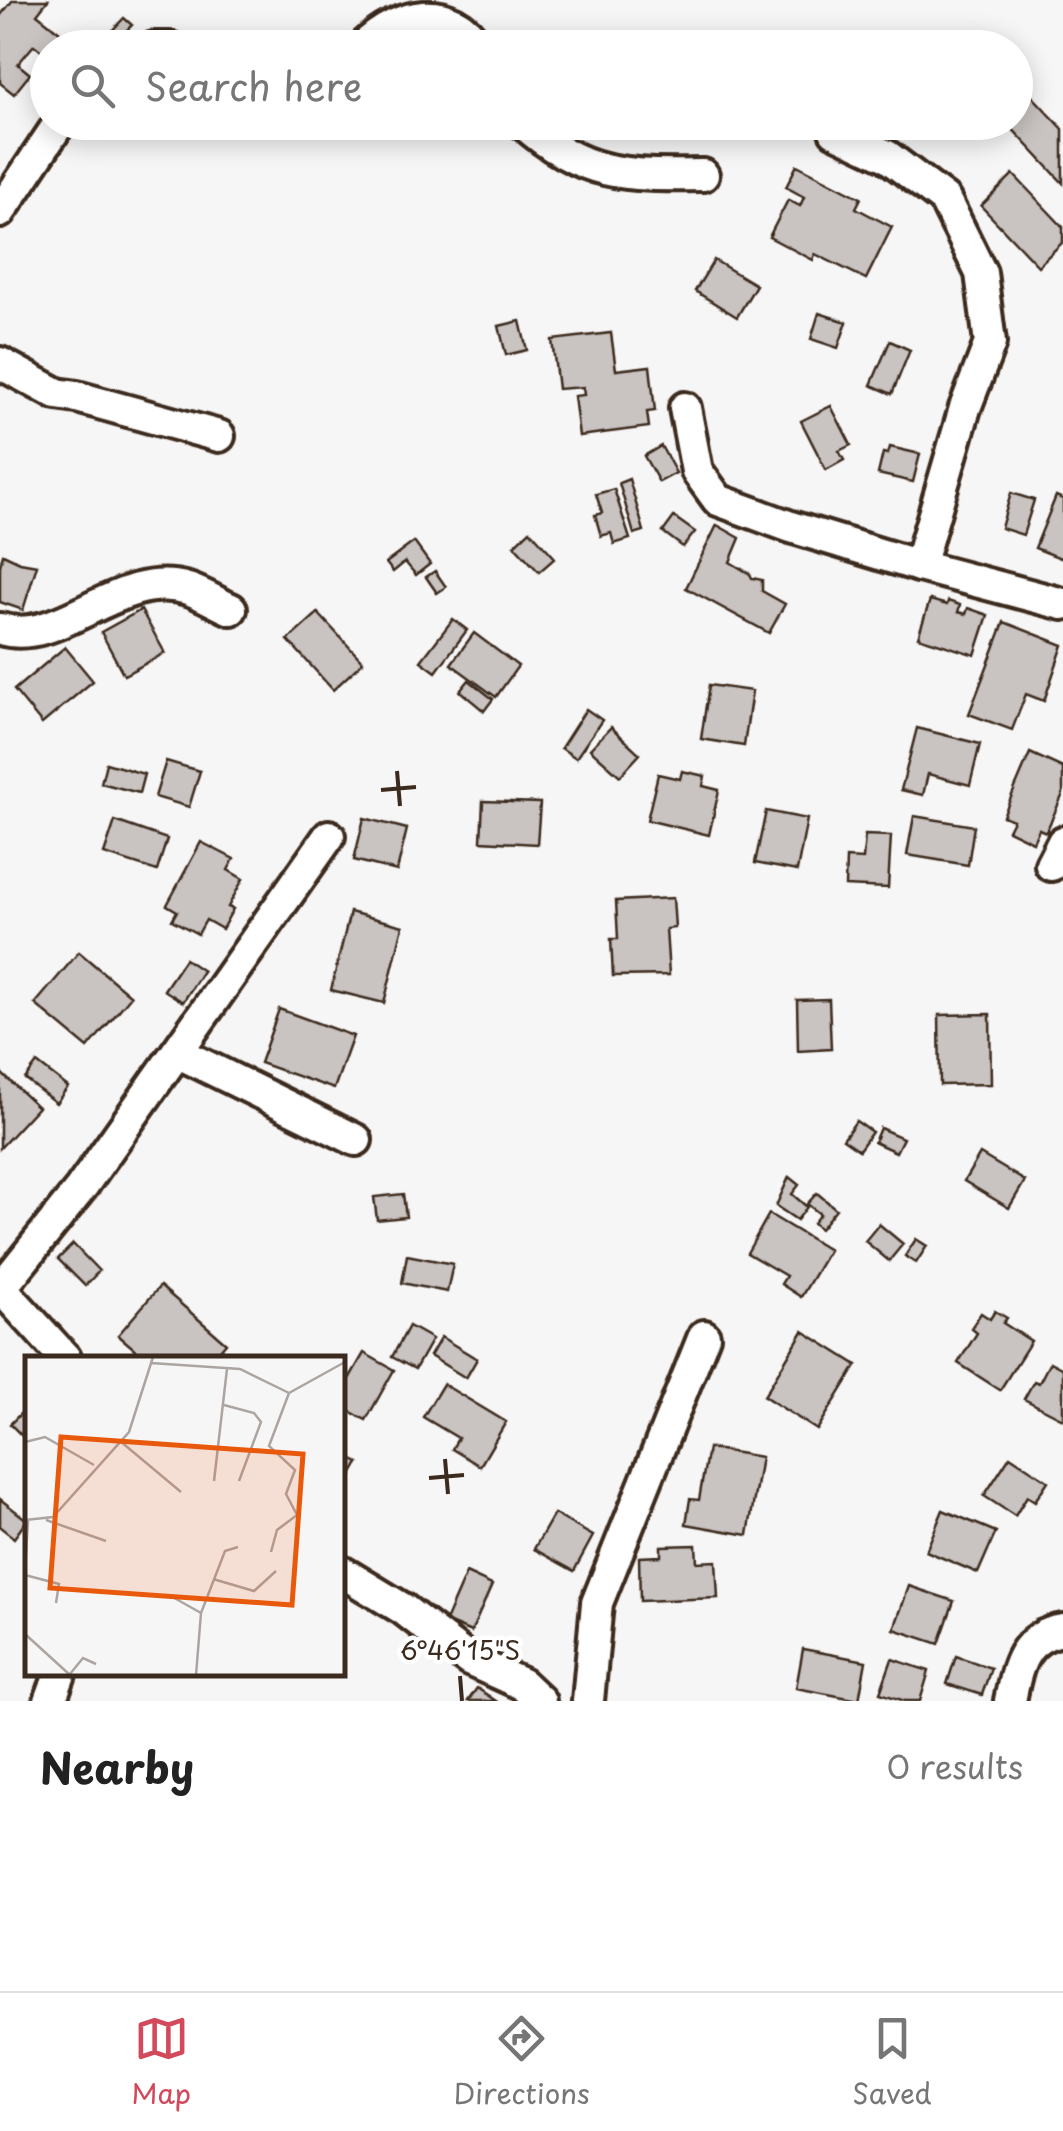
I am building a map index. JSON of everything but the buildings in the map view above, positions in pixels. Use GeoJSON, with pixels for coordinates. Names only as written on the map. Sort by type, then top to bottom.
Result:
{"type":"FeatureCollection","features":[{"type":"Feature","properties":{"kind":"street"},"geometry":{"type":"LineString","coordinates":[[382,30],[406,16],[428,10],[454,17],[468,30]]}},
{"type":"Feature","properties":{"kind":"street"},"geometry":{"type":"LineString","coordinates":[[0,212],[48,140]]}},
{"type":"Feature","properties":{"kind":"street"},"geometry":{"type":"LineString","coordinates":[[541,140],[582,162],[629,176],[703,175]]}},
{"type":"Feature","properties":{"kind":"street"},"geometry":{"type":"LineString","coordinates":[[855,140],[888,156],[945,200],[981,273],[990,343],[965,408],[918,566]]}},
{"type":"Feature","properties":{"kind":"street"},"geometry":{"type":"LineString","coordinates":[[0,363],[56,394],[219,436]]}},
{"type":"Feature","properties":{"kind":"street"},"geometry":{"type":"LineString","coordinates":[[684,408],[698,471],[718,500],[918,566],[1063,604]]}},
{"type":"Feature","properties":{"kind":"street"},"geometry":{"type":"LineString","coordinates":[[0,629],[16,634],[40,630],[121,593],[152,586],[186,588],[231,609]]}},
{"type":"Feature","properties":{"kind":"street"},"geometry":{"type":"LineString","coordinates":[[63,1356],[0,1288],[81,1188],[329,836]]}},
{"type":"Feature","properties":{"kind":"street"},"geometry":{"type":"LineString","coordinates":[[177,1052],[356,1140]]}},
{"type":"Feature","properties":{"kind":"street"},"geometry":{"type":"LineString","coordinates":[[588,1701],[598,1603],[704,1336]]}},
{"type":"Feature","properties":{"kind":"street"},"geometry":{"type":"LineString","coordinates":[[345,1574],[403,1609],[469,1660],[522,1684],[540,1701]]}},
{"type":"Feature","properties":{"kind":"street"},"geometry":{"type":"LineString","coordinates":[[1010,1701],[1015,1676],[1028,1647],[1046,1633],[1063,1630]]}},
{"type":"Feature","properties":{"kind":"street"},"geometry":{"type":"LineString","coordinates":[[50,1701],[59,1676]]}}]}
